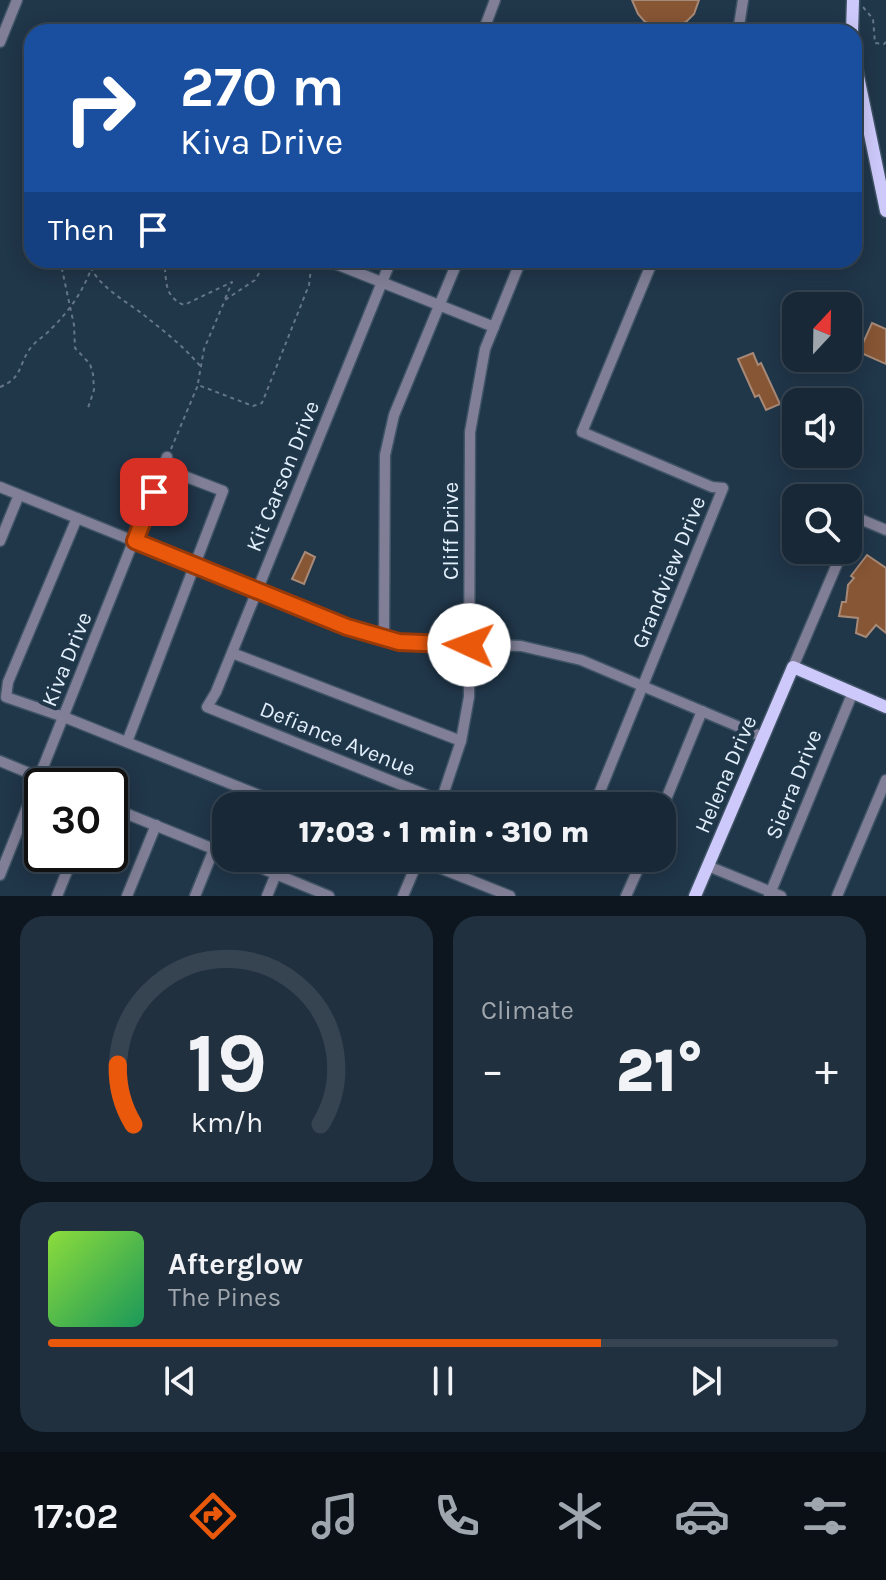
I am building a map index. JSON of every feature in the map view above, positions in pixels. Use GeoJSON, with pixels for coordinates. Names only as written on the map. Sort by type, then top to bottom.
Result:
{"type":"FeatureCollection","features":[{"type":"Feature","properties":{"kind":"main road"},"geometry":{"type":"LineString","coordinates":[[853,24],[857,2]]}},
{"type":"Feature","properties":{"kind":"main road"},"geometry":{"type":"LineString","coordinates":[[862,96],[886,211]]}},
{"type":"Feature","properties":{"kind":"main road"},"geometry":{"type":"LineString","coordinates":[[793,667],[886,707]]}},
{"type":"Feature","properties":{"kind":"main road","name":"Helena Drive"},"geometry":{"type":"LineString","coordinates":[[695,896],[793,667]]}},
{"type":"Feature","properties":{"kind":"street"},"geometry":{"type":"LineString","coordinates":[[0,42],[17,0]]}},
{"type":"Feature","properties":{"kind":"street"},"geometry":{"type":"LineString","coordinates":[[486,24],[495,0]]}},
{"type":"Feature","properties":{"kind":"street"},"geometry":{"type":"LineString","coordinates":[[739,24],[743,0]]}},
{"type":"Feature","properties":{"kind":"street"},"geometry":{"type":"LineString","coordinates":[[346,268],[494,327]]}},
{"type":"Feature","properties":{"kind":"street","name":"Kit Carson Drive"},"geometry":{"type":"LineString","coordinates":[[207,707],[216,692],[388,268]]}},
{"type":"Feature","properties":{"kind":"street"},"geometry":{"type":"LineString","coordinates":[[384,639],[385,455],[394,415],[455,268]]}},
{"type":"Feature","properties":{"kind":"street","name":"Cliff Drive"},"geometry":{"type":"LineString","coordinates":[[444,792],[461,741],[469,697],[470,432],[478,377],[518,268]]}},
{"type":"Feature","properties":{"kind":"street","name":"Grandview Drive"},"geometry":{"type":"LineString","coordinates":[[600,792],[723,488],[712,487],[582,432],[650,268]]}},
{"type":"Feature","properties":{"kind":"street"},"geometry":{"type":"LineString","coordinates":[[127,742],[223,491],[165,463]]}},
{"type":"Feature","properties":{"kind":"street","name":"Kiva Drive"},"geometry":{"type":"LineString","coordinates":[[44,768],[165,463]]}},
{"type":"Feature","properties":{"kind":"street"},"geometry":{"type":"LineString","coordinates":[[0,487],[347,627],[384,639],[521,646],[581,660],[763,737]]}},
{"type":"Feature","properties":{"kind":"street"},"geometry":{"type":"LineString","coordinates":[[0,541],[19,495]]}},
{"type":"Feature","properties":{"kind":"street"},"geometry":{"type":"LineString","coordinates":[[77,518],[8,682],[6,697],[251,792]]}},
{"type":"Feature","properties":{"kind":"street"},"geometry":{"type":"LineString","coordinates":[[862,520],[886,530]]}},
{"type":"Feature","properties":{"kind":"street"},"geometry":{"type":"LineString","coordinates":[[793,667],[837,564]]}},
{"type":"Feature","properties":{"kind":"street"},"geometry":{"type":"LineString","coordinates":[[232,653],[461,741]]}},
{"type":"Feature","properties":{"kind":"street","name":"Sierra Drive"},"geometry":{"type":"LineString","coordinates":[[773,894],[853,692]]}},
{"type":"Feature","properties":{"kind":"street","name":"Defiance Avenue"},"geometry":{"type":"LineString","coordinates":[[207,707],[413,792]]}},
{"type":"Feature","properties":{"kind":"street"},"geometry":{"type":"LineString","coordinates":[[669,792],[702,711]]}},
{"type":"Feature","properties":{"kind":"street"},"geometry":{"type":"LineString","coordinates":[[0,761],[24,771]]}},
{"type":"Feature","properties":{"kind":"street"},"geometry":{"type":"LineString","coordinates":[[837,896],[886,780]]}},
{"type":"Feature","properties":{"kind":"street"},"geometry":{"type":"LineString","coordinates":[[128,814],[212,848]]}},
{"type":"Feature","properties":{"kind":"street","name":"Kiva Drive"},"geometry":{"type":"LineString","coordinates":[[0,875],[24,816]]}},
{"type":"Feature","properties":{"kind":"street"},"geometry":{"type":"LineString","coordinates":[[127,896],[156,825]]}},
{"type":"Feature","properties":{"kind":"street"},"geometry":{"type":"LineString","coordinates":[[195,896],[212,854]]}},
{"type":"Feature","properties":{"kind":"street"},"geometry":{"type":"LineString","coordinates":[[708,866],[773,894]]}},
{"type":"Feature","properties":{"kind":"street"},"geometry":{"type":"LineString","coordinates":[[57,896],[67,872]]}},
{"type":"Feature","properties":{"kind":"street"},"geometry":{"type":"LineString","coordinates":[[271,872],[329,896]]}},
{"type":"Feature","properties":{"kind":"street"},"geometry":{"type":"LineString","coordinates":[[403,896],[412,872]]}},
{"type":"Feature","properties":{"kind":"street"},"geometry":{"type":"LineString","coordinates":[[451,872],[510,896]]}},
{"type":"Feature","properties":{"kind":"street"},"geometry":{"type":"LineString","coordinates":[[626,896],[637,872]]}},
{"type":"Feature","properties":{"kind":"street"},"geometry":{"type":"LineString","coordinates":[[267,896],[276,874]]}},
{"type":"Feature","properties":{"kind":"path"},"geometry":{"type":"LineString","coordinates":[[857,2],[873,19],[875,43],[886,42]]}},
{"type":"Feature","properties":{"kind":"path"},"geometry":{"type":"LineString","coordinates":[[62,268],[75,348],[90,364],[93,374],[94,390],[88,408]]}},
{"type":"Feature","properties":{"kind":"path"},"geometry":{"type":"LineString","coordinates":[[165,268],[167,291],[172,300],[184,305],[232,282],[204,349],[198,385],[165,463]]}},
{"type":"Feature","properties":{"kind":"path"},"geometry":{"type":"LineString","coordinates":[[225,300],[255,280],[262,268]]}},
{"type":"Feature","properties":{"kind":"path"},"geometry":{"type":"LineString","coordinates":[[198,385],[253,406],[262,403],[309,285],[311,268]]}},
{"type":"Feature","properties":{"kind":"path"},"geometry":{"type":"LineString","coordinates":[[0,387],[19,374],[30,347],[70,308],[82,292],[91,270]]}},
{"type":"Feature","properties":{"kind":"path"},"geometry":{"type":"LineString","coordinates":[[91,270],[97,280],[150,319],[191,354],[201,367]]}},
{"type":"Feature","properties":{"kind":"building"},"geometry":{"type":"Polygon","coordinates":[[[632,0],[699,0],[694,14],[680,24],[651,24],[638,14],[632,0]]]}},
{"type":"Feature","properties":{"kind":"building"},"geometry":{"type":"Polygon","coordinates":[[[872,323],[886,329],[886,364],[862,353],[862,345],[872,323]]]}},
{"type":"Feature","properties":{"kind":"building"},"geometry":{"type":"Polygon","coordinates":[[[753,353],[780,404],[766,410],[759,395],[755,397],[738,359],[753,353]]]}},
{"type":"Feature","properties":{"kind":"building"},"geometry":{"type":"Polygon","coordinates":[[[305,552],[315,557],[304,584],[292,579],[305,552]]]}},
{"type":"Feature","properties":{"kind":"building"},"geometry":{"type":"Polygon","coordinates":[[[867,555],[886,568],[886,633],[876,625],[866,637],[856,633],[858,618],[839,616],[842,602],[846,602],[848,585],[854,578],[851,576],[867,555]]]}},
{"type":"Feature","properties":{"kind":"route"},"geometry":{"type":"LineString","coordinates":[[154,492],[135,541],[256,592],[384,639],[469,645]]}}]}
